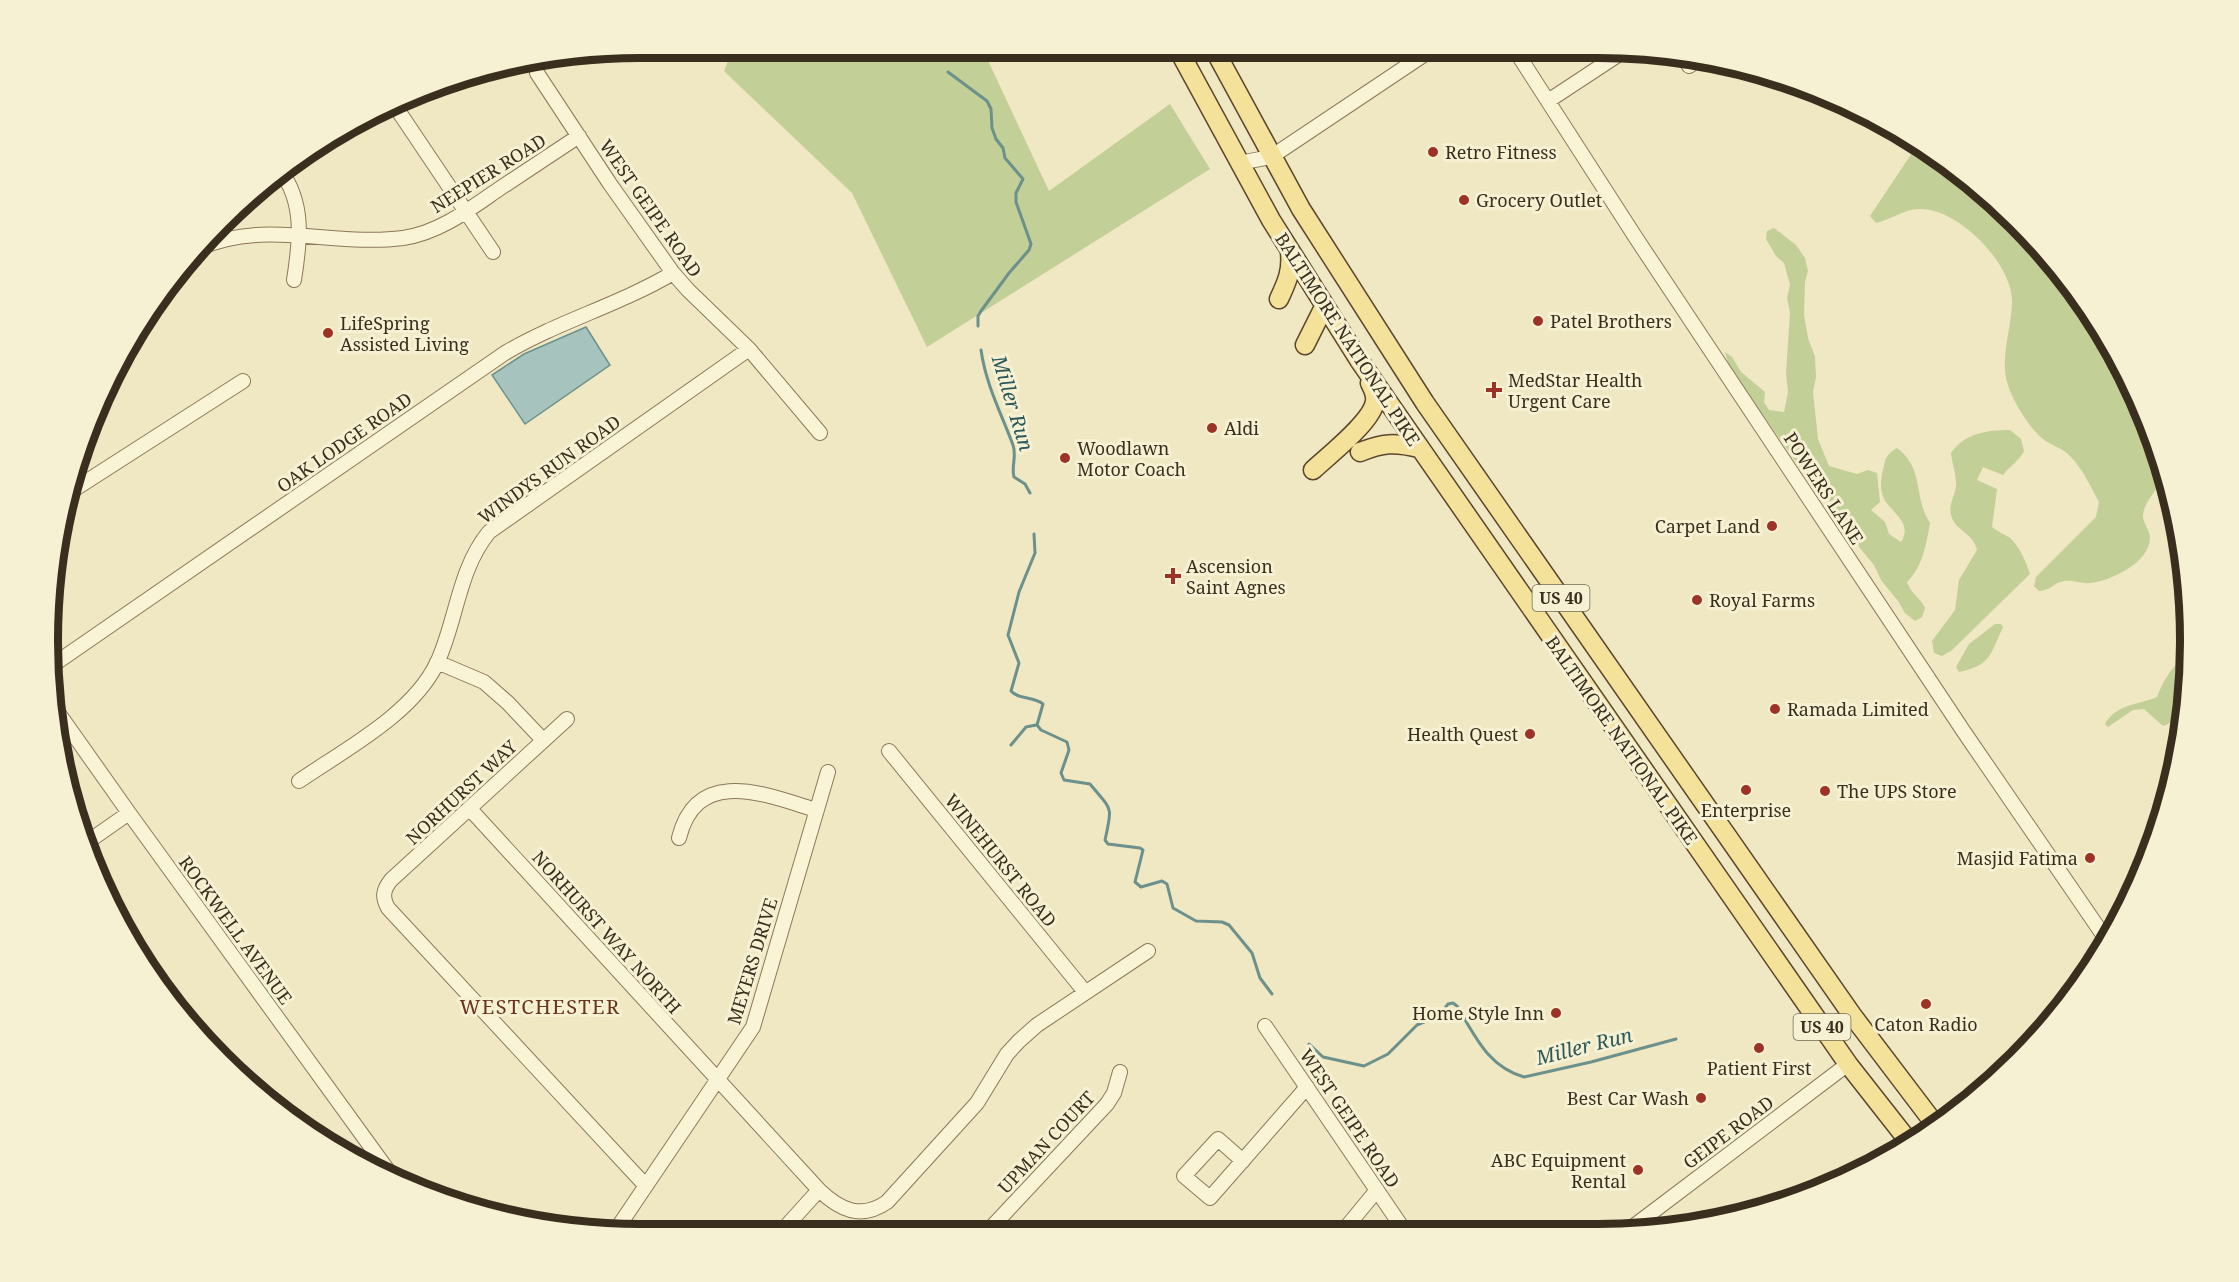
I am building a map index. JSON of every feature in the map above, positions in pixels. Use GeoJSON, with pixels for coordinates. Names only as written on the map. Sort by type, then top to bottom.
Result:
{"type":"FeatureCollection","features":[{"type":"Feature","properties":{"kind":"main road","name":"BALTIMORE NATIONAL PIKE"},"geometry":{"type":"LineString","coordinates":[[1183,58],[1239,163],[1290,251],[1359,360],[1848,1064],[1904,1136]]}},
{"type":"Feature","properties":{"kind":"main road","name":"BALTIMORE NATIONAL PIKE"},"geometry":{"type":"LineString","coordinates":[[1219,58],[1271,158],[1333,261],[1425,403],[1845,1006],[1931,1118]]}},
{"type":"Feature","properties":{"kind":"main road"},"geometry":{"type":"LineString","coordinates":[[1290,251],[1292,265],[1290,277],[1279,299],[1300,294],[1320,300],[1305,345]]}},
{"type":"Feature","properties":{"kind":"main road"},"geometry":{"type":"LineString","coordinates":[[1313,470],[1369,418],[1373,410],[1376,394],[1359,360]]}},
{"type":"Feature","properties":{"kind":"main road"},"geometry":{"type":"LineString","coordinates":[[1359,452],[1386,443],[1399,443],[1419,448]]}},
{"type":"Feature","properties":{"kind":"street"},"geometry":{"type":"LineString","coordinates":[[1239,163],[1271,158],[1419,58]]}},
{"type":"Feature","properties":{"kind":"street","name":"POWERS LANE"},"geometry":{"type":"LineString","coordinates":[[1520,58],[1636,238],[1964,732],[2102,933]]}},
{"type":"Feature","properties":{"kind":"street"},"geometry":{"type":"LineString","coordinates":[[1548,101],[1612,59]]}},
{"type":"Feature","properties":{"kind":"street","name":"WEST GEIPE ROAD"},"geometry":{"type":"LineString","coordinates":[[537,73],[673,273],[687,290],[748,349],[820,433]]}},
{"type":"Feature","properties":{"kind":"street"},"geometry":{"type":"LineString","coordinates":[[399,112],[493,252]]}},
{"type":"Feature","properties":{"kind":"street","name":"NEEPIER ROAD"},"geometry":{"type":"LineString","coordinates":[[216,243],[236,237],[299,235],[366,239],[405,238],[437,227],[465,212],[579,136]]}},
{"type":"Feature","properties":{"kind":"street"},"geometry":{"type":"LineString","coordinates":[[287,178],[299,212],[294,280]]}},
{"type":"Feature","properties":{"kind":"street","name":"OAK LODGE ROAD"},"geometry":{"type":"LineString","coordinates":[[59,661],[506,353],[531,338],[631,296],[673,273]]}},
{"type":"Feature","properties":{"kind":"street","name":"WINDYS RUN ROAD"},"geometry":{"type":"LineString","coordinates":[[298,781],[404,707],[423,686],[437,662],[473,555],[489,532],[748,349]]}},
{"type":"Feature","properties":{"kind":"street"},"geometry":{"type":"LineString","coordinates":[[79,486],[243,381]]}},
{"type":"Feature","properties":{"kind":"street"},"geometry":{"type":"LineString","coordinates":[[437,662],[490,686],[543,740]]}},
{"type":"Feature","properties":{"kind":"street","name":"NORHURST WAY"},"geometry":{"type":"LineString","coordinates":[[567,719],[391,880],[383,894],[388,909],[645,1185]]}},
{"type":"Feature","properties":{"kind":"street","name":"ROCKWELL AVENUE"},"geometry":{"type":"LineString","coordinates":[[64,720],[382,1163]]}},
{"type":"Feature","properties":{"kind":"street","name":"WINEHURST ROAD"},"geometry":{"type":"LineString","coordinates":[[889,751],[1085,992]]}},
{"type":"Feature","properties":{"kind":"street","name":"MEYERS DRIVE"},"geometry":{"type":"LineString","coordinates":[[621,1223],[749,1035],[756,1018],[828,772]]}},
{"type":"Feature","properties":{"kind":"street"},"geometry":{"type":"LineString","coordinates":[[679,838],[682,826],[693,810],[712,795],[725,791],[754,792],[816,810]]}},
{"type":"Feature","properties":{"kind":"street","name":"NORHURST WAY NORTH"},"geometry":{"type":"LineString","coordinates":[[470,809],[819,1190]]}},
{"type":"Feature","properties":{"kind":"street"},"geometry":{"type":"LineString","coordinates":[[93,838],[129,813]]}},
{"type":"Feature","properties":{"kind":"street"},"geometry":{"type":"LineString","coordinates":[[788,1224],[819,1190],[837,1206],[848,1210],[869,1210],[887,1202],[977,1103],[1007,1054],[1019,1041],[1037,1025],[1148,951]]}},
{"type":"Feature","properties":{"kind":"street","name":"WEST GEIPE ROAD"},"geometry":{"type":"LineString","coordinates":[[1265,1026],[1400,1224]]}},
{"type":"Feature","properties":{"kind":"street","name":"GEIPE ROAD"},"geometry":{"type":"LineString","coordinates":[[1640,1222],[1848,1064]]}},
{"type":"Feature","properties":{"kind":"street","name":"UPMAN COURT"},"geometry":{"type":"LineString","coordinates":[[995,1224],[1107,1104],[1114,1093],[1120,1072]]}},
{"type":"Feature","properties":{"kind":"street"},"geometry":{"type":"LineString","coordinates":[[1243,1161],[1307,1087]]}},
{"type":"Feature","properties":{"kind":"street"},"geometry":{"type":"LineString","coordinates":[[1349,1224],[1377,1190]]}},
{"type":"Feature","properties":{"kind":"green space"},"geometry":{"type":"Polygon","coordinates":[[[729,58],[987,58],[1049,191],[1170,104],[1210,169],[927,347],[852,193],[724,71],[729,58]]]}},
{"type":"Feature","properties":{"kind":"green space"},"geometry":{"type":"Polygon","coordinates":[[[1913,152],[1953,179],[1982,203],[2010,229],[2060,286],[2082,317],[2120,383],[2150,454],[2159,484],[2144,511],[2143,519],[2150,535],[2148,547],[2128,569],[2091,583],[2064,581],[2039,591],[2034,586],[2036,577],[2096,517],[2099,502],[2086,478],[2067,453],[2046,441],[2032,428],[2009,389],[2005,362],[2012,301],[2010,286],[2003,270],[1980,240],[1950,217],[1934,211],[1919,209],[1913,209],[1876,223],[1870,216],[1913,152]]]}},
{"type":"Feature","properties":{"kind":"green space"},"geometry":{"type":"Polygon","coordinates":[[[1774,228],[1796,245],[1805,258],[1808,271],[1805,282],[1804,315],[1808,338],[1815,357],[1816,377],[1813,392],[1818,439],[1829,466],[1857,474],[1868,470],[1877,473],[1880,502],[1871,510],[1885,522],[1889,534],[1901,542],[1905,529],[1884,499],[1881,491],[1882,474],[1885,460],[1897,448],[1912,465],[1925,513],[1930,523],[1920,562],[1907,582],[1925,608],[1922,617],[1915,621],[1905,613],[1881,580],[1874,565],[1859,547],[1855,531],[1839,515],[1830,501],[1811,483],[1729,367],[1725,352],[1732,357],[1741,372],[1765,392],[1764,402],[1769,410],[1784,412],[1788,392],[1786,373],[1790,313],[1787,298],[1790,285],[1784,263],[1776,256],[1766,239],[1767,231],[1774,228]]]}},
{"type":"Feature","properties":{"kind":"green space"},"geometry":{"type":"Polygon","coordinates":[[[2010,430],[2021,439],[2024,451],[2022,455],[2003,475],[1983,467],[1977,480],[1997,489],[1992,527],[2014,542],[2030,574],[1951,651],[1942,656],[1934,653],[1932,641],[1955,610],[1959,580],[1977,550],[1973,540],[1952,518],[1951,505],[1956,482],[1951,453],[1963,441],[1977,434],[2010,430]]]}},
{"type":"Feature","properties":{"kind":"green space"},"geometry":{"type":"Polygon","coordinates":[[[1995,624],[2001,624],[2003,627],[1988,657],[1978,666],[1959,672],[1956,667],[1969,644],[1995,624]]]}},
{"type":"Feature","properties":{"kind":"green space"},"geometry":{"type":"Polygon","coordinates":[[[2179,662],[2176,716],[2171,722],[2163,726],[2144,709],[2133,710],[2108,727],[2105,724],[2115,712],[2157,697],[2179,662]]]}},
{"type":"Feature","properties":{"kind":"water"},"geometry":{"type":"Polygon","coordinates":[[[586,327],[610,365],[525,424],[492,375],[524,354],[586,327]]]}},
{"type":"Feature","properties":{"kind":"waterway","name":"Miller Run"},"geometry":{"type":"LineString","coordinates":[[948,72],[987,101],[991,109],[992,128],[996,139],[1003,148],[1005,158],[1023,179],[1016,193],[1016,202],[1031,244],[1029,250],[981,311],[978,316],[978,326]]}},
{"type":"Feature","properties":{"kind":"waterway","name":"Miller Run"},"geometry":{"type":"LineString","coordinates":[[981,350],[990,387],[1013,445],[1014,477],[1025,484],[1030,493]]}},
{"type":"Feature","properties":{"kind":"waterway","name":"Miller Run"},"geometry":{"type":"LineString","coordinates":[[1034,534],[1035,553],[1019,592],[1008,635],[1019,663],[1011,691],[1018,696],[1043,704],[1037,725],[1041,730],[1067,742],[1069,750],[1061,773],[1064,780],[1090,784],[1107,804],[1110,814],[1105,840],[1108,844],[1143,850],[1135,882],[1141,887],[1162,881],[1167,884],[1173,908],[1196,921],[1222,922],[1229,925],[1252,953],[1260,978],[1272,994]]}},
{"type":"Feature","properties":{"kind":"waterway"},"geometry":{"type":"LineString","coordinates":[[1011,745],[1026,727],[1036,725]]}},
{"type":"Feature","properties":{"kind":"waterway","name":"Miller Run"},"geometry":{"type":"LineString","coordinates":[[1309,1044],[1323,1057],[1364,1066],[1388,1054],[1417,1025],[1440,1015],[1448,1004],[1453,1003],[1492,1058],[1501,1066],[1524,1077],[1676,1039]]}},
{"type":"Feature","properties":{"kind":"place","name":"Retro Fitness"},"geometry":{"type":"Point","coordinates":[1433,152]}},
{"type":"Feature","properties":{"kind":"place","name":"Grocery Outlet"},"geometry":{"type":"Point","coordinates":[1464,200]}},
{"type":"Feature","properties":{"kind":"place","name":"Patel Brothers"},"geometry":{"type":"Point","coordinates":[1538,321]}},
{"type":"Feature","properties":{"kind":"place","name":"LifeSpring Assisted Living"},"geometry":{"type":"Point","coordinates":[328,333]}},
{"type":"Feature","properties":{"kind":"place","name":"MedStar Health Urgent Care"},"geometry":{"type":"Point","coordinates":[1494,390]}},
{"type":"Feature","properties":{"kind":"place","name":"Aldi"},"geometry":{"type":"Point","coordinates":[1212,428]}},
{"type":"Feature","properties":{"kind":"place","name":"Woodlawn Motor Coach"},"geometry":{"type":"Point","coordinates":[1065,458]}},
{"type":"Feature","properties":{"kind":"place","name":"Carpet Land"},"geometry":{"type":"Point","coordinates":[1772,526]}},
{"type":"Feature","properties":{"kind":"place","name":"Ascension Saint Agnes"},"geometry":{"type":"Point","coordinates":[1173,576]}},
{"type":"Feature","properties":{"kind":"place","name":"Royal Farms"},"geometry":{"type":"Point","coordinates":[1697,600]}},
{"type":"Feature","properties":{"kind":"place","name":"Ramada Limited"},"geometry":{"type":"Point","coordinates":[1775,709]}},
{"type":"Feature","properties":{"kind":"place","name":"Health Quest"},"geometry":{"type":"Point","coordinates":[1530,734]}},
{"type":"Feature","properties":{"kind":"place","name":"Enterprise"},"geometry":{"type":"Point","coordinates":[1746,790]}},
{"type":"Feature","properties":{"kind":"place","name":"The UPS Store"},"geometry":{"type":"Point","coordinates":[1825,791]}},
{"type":"Feature","properties":{"kind":"place","name":"Masjid Fatima"},"geometry":{"type":"Point","coordinates":[2090,858]}},
{"type":"Feature","properties":{"kind":"place","name":"Caton Radio"},"geometry":{"type":"Point","coordinates":[1926,1004]}},
{"type":"Feature","properties":{"kind":"place","name":"Home Style Inn"},"geometry":{"type":"Point","coordinates":[1556,1013]}},
{"type":"Feature","properties":{"kind":"place","name":"Patient First"},"geometry":{"type":"Point","coordinates":[1759,1048]}},
{"type":"Feature","properties":{"kind":"place","name":"Best Car Wash"},"geometry":{"type":"Point","coordinates":[1701,1098]}},
{"type":"Feature","properties":{"kind":"place","name":"ABC Equipment Rental"},"geometry":{"type":"Point","coordinates":[1638,1170]}},
{"type":"Feature","properties":{"kind":"district","name":"WESTCHESTER"},"geometry":{"type":"Point","coordinates":[540,1006]}}]}
